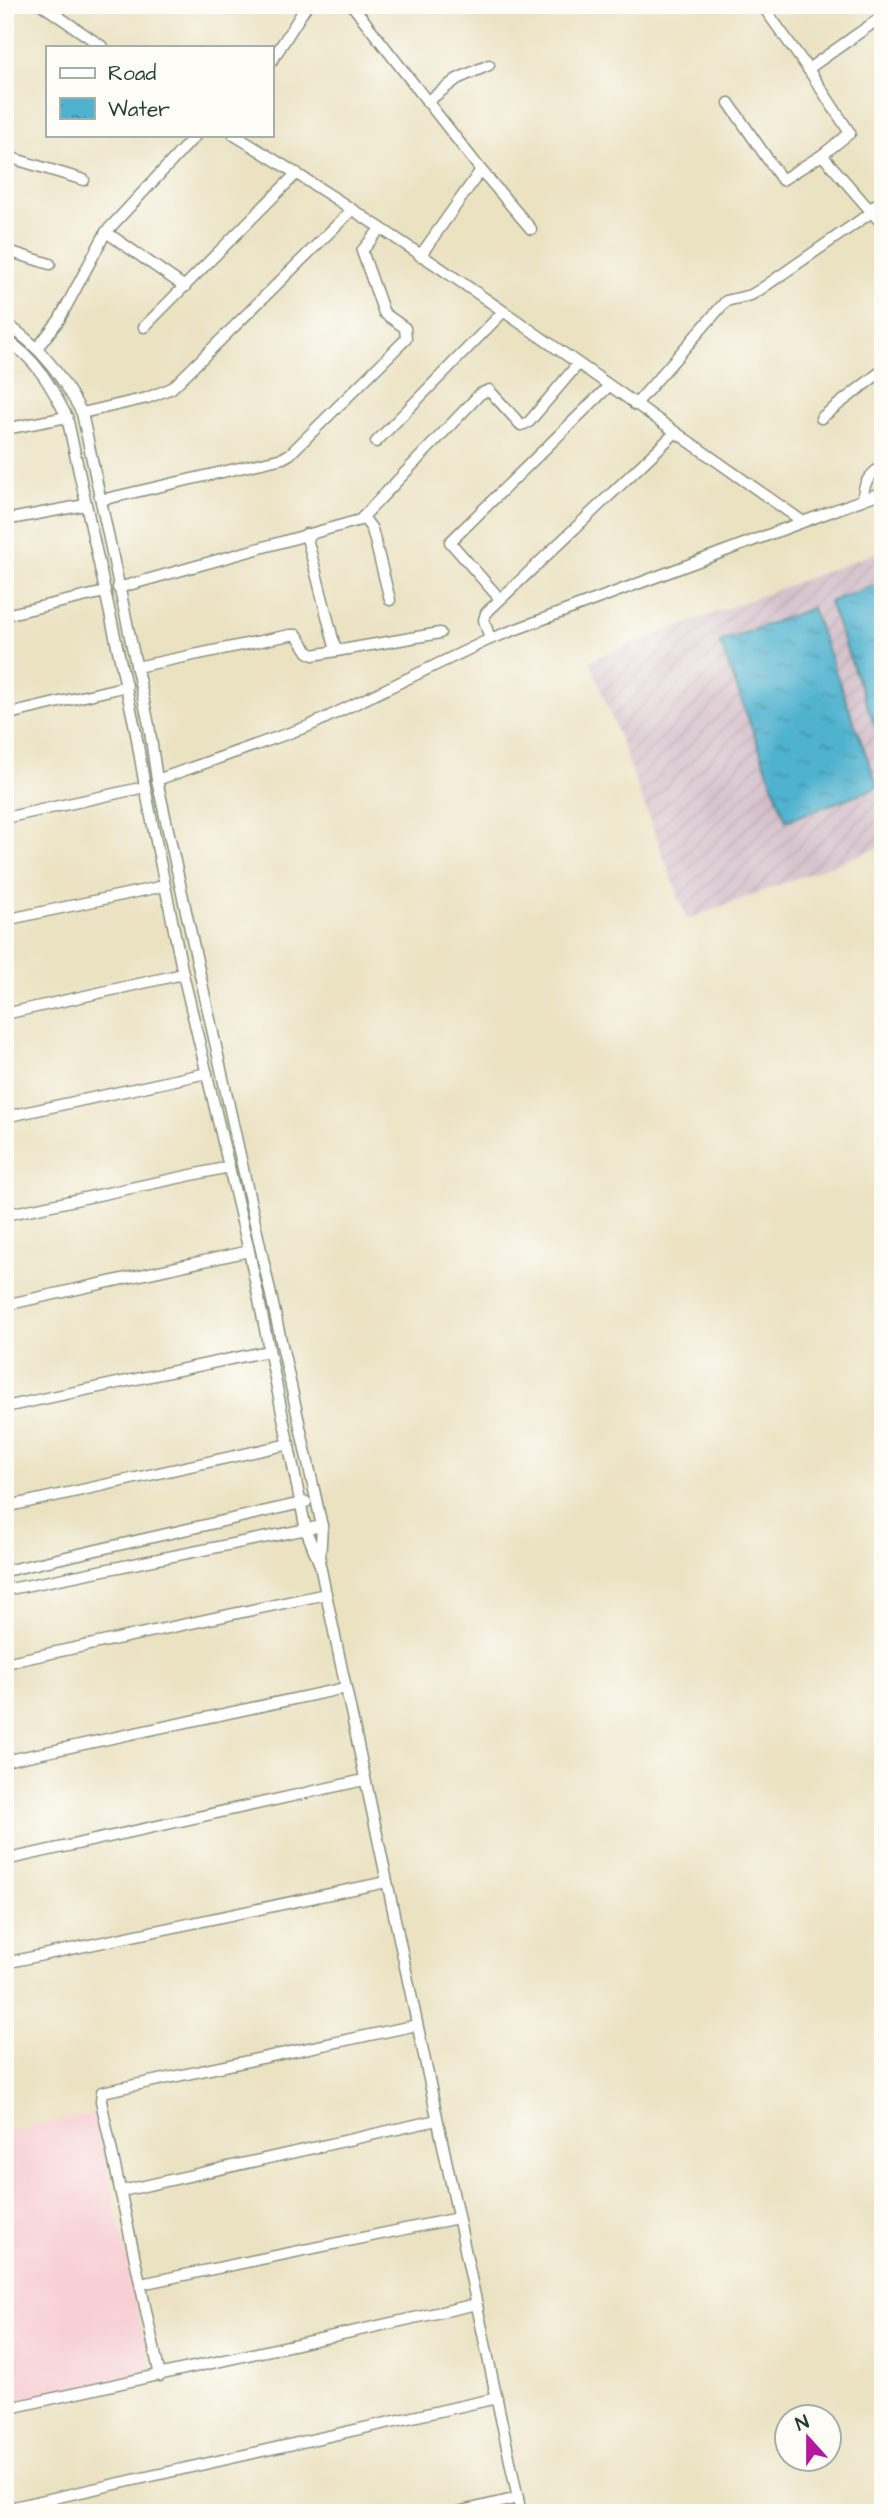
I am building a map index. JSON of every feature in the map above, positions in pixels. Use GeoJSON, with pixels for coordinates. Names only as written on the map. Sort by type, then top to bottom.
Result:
{"type":"FeatureCollection","features":[{"type":"Feature","properties":{"kind":"street"},"geometry":{"type":"LineString","coordinates":[[42,5],[102,46]]}},
{"type":"Feature","properties":{"kind":"street"},"geometry":{"type":"LineString","coordinates":[[273,59],[307,5]]}},
{"type":"Feature","properties":{"kind":"street"},"geometry":{"type":"LineString","coordinates":[[352,5],[481,170],[531,229]]}},
{"type":"Feature","properties":{"kind":"street"},"geometry":{"type":"LineString","coordinates":[[729,103],[782,180],[848,135],[849,131],[767,7]]}},
{"type":"Feature","properties":{"kind":"street"},"geometry":{"type":"LineString","coordinates":[[808,69],[883,16]]}},
{"type":"Feature","properties":{"kind":"street"},"geometry":{"type":"LineString","coordinates":[[427,102],[457,79],[489,65]]}},
{"type":"Feature","properties":{"kind":"street"},"geometry":{"type":"LineString","coordinates":[[38,347],[59,320],[106,232],[195,136]]}},
{"type":"Feature","properties":{"kind":"street"},"geometry":{"type":"LineString","coordinates":[[236,136],[297,173],[503,312],[802,521]]}},
{"type":"Feature","properties":{"kind":"street"},"geometry":{"type":"LineString","coordinates":[[822,155],[883,225]]}},
{"type":"Feature","properties":{"kind":"street"},"geometry":{"type":"LineString","coordinates":[[5,156],[84,180]]}},
{"type":"Feature","properties":{"kind":"street"},"geometry":{"type":"LineString","coordinates":[[420,256],[481,170]]}},
{"type":"Feature","properties":{"kind":"street"},"geometry":{"type":"LineString","coordinates":[[144,327],[297,173]]}},
{"type":"Feature","properties":{"kind":"street"},"geometry":{"type":"LineString","coordinates":[[635,405],[726,301],[751,295],[761,289],[883,200]]}},
{"type":"Feature","properties":{"kind":"street"},"geometry":{"type":"LineString","coordinates":[[82,413],[147,398],[172,388],[352,210]]}},
{"type":"Feature","properties":{"kind":"street"},"geometry":{"type":"LineString","coordinates":[[101,500],[283,458],[290,454],[406,339],[405,328],[384,313],[362,251],[380,229]]}},
{"type":"Feature","properties":{"kind":"street"},"geometry":{"type":"LineString","coordinates":[[106,232],[185,287]]}},
{"type":"Feature","properties":{"kind":"street"},"geometry":{"type":"LineString","coordinates":[[5,250],[50,264]]}},
{"type":"Feature","properties":{"kind":"street"},"geometry":{"type":"LineString","coordinates":[[376,442],[503,312]]}},
{"type":"Feature","properties":{"kind":"street"},"geometry":{"type":"LineString","coordinates":[[5,323],[38,347],[60,374],[82,413],[157,780],[322,1526],[320,1565]]}},
{"type":"Feature","properties":{"kind":"street"},"geometry":{"type":"LineString","coordinates":[[5,339],[19,347],[44,374],[67,417],[127,686],[183,974],[249,1251],[306,1530],[320,1565],[521,2513]]}},
{"type":"Feature","properties":{"kind":"street"},"geometry":{"type":"LineString","coordinates":[[118,588],[353,522],[363,516],[481,394],[489,390],[521,425],[529,422],[578,364]]}},
{"type":"Feature","properties":{"kind":"street"},"geometry":{"type":"LineString","coordinates":[[821,418],[883,370]]}},
{"type":"Feature","properties":{"kind":"street"},"geometry":{"type":"LineString","coordinates":[[500,599],[450,542],[609,386]]}},
{"type":"Feature","properties":{"kind":"street"},"geometry":{"type":"LineString","coordinates":[[5,429],[67,417]]}},
{"type":"Feature","properties":{"kind":"street"},"geometry":{"type":"LineString","coordinates":[[491,639],[484,620],[486,613],[675,433]]}},
{"type":"Feature","properties":{"kind":"street"},"geometry":{"type":"LineString","coordinates":[[863,499],[863,485],[883,465]]}},
{"type":"Feature","properties":{"kind":"street"},"geometry":{"type":"LineString","coordinates":[[157,780],[309,726],[491,639],[883,492]]}},
{"type":"Feature","properties":{"kind":"street"},"geometry":{"type":"LineString","coordinates":[[5,520],[85,505]]}},
{"type":"Feature","properties":{"kind":"street"},"geometry":{"type":"LineString","coordinates":[[363,516],[372,529],[390,600]]}},
{"type":"Feature","properties":{"kind":"street"},"geometry":{"type":"LineString","coordinates":[[306,534],[336,651]]}},
{"type":"Feature","properties":{"kind":"street"},"geometry":{"type":"LineString","coordinates":[[94,542],[109,538]]}},
{"type":"Feature","properties":{"kind":"street"},"geometry":{"type":"LineString","coordinates":[[5,615],[105,592]]}},
{"type":"Feature","properties":{"kind":"street"},"geometry":{"type":"LineString","coordinates":[[136,667],[290,635],[297,635],[307,652],[313,655],[440,633]]}},
{"type":"Feature","properties":{"kind":"street"},"geometry":{"type":"LineString","coordinates":[[5,715],[127,686]]}},
{"type":"Feature","properties":{"kind":"street"},"geometry":{"type":"LineString","coordinates":[[5,818],[145,787]]}},
{"type":"Feature","properties":{"kind":"street"},"geometry":{"type":"LineString","coordinates":[[5,920],[164,886]]}},
{"type":"Feature","properties":{"kind":"street"},"geometry":{"type":"LineString","coordinates":[[5,1014],[183,974]]}},
{"type":"Feature","properties":{"kind":"street"},"geometry":{"type":"LineString","coordinates":[[5,1117],[207,1073]]}},
{"type":"Feature","properties":{"kind":"street"},"geometry":{"type":"LineString","coordinates":[[219,1121],[232,1117]]}},
{"type":"Feature","properties":{"kind":"street"},"geometry":{"type":"LineString","coordinates":[[5,1215],[229,1167]]}},
{"type":"Feature","properties":{"kind":"street"},"geometry":{"type":"LineString","coordinates":[[5,1305],[249,1251]]}},
{"type":"Feature","properties":{"kind":"street"},"geometry":{"type":"LineString","coordinates":[[5,1407],[268,1351]]}},
{"type":"Feature","properties":{"kind":"street"},"geometry":{"type":"LineString","coordinates":[[5,1507],[289,1444]]}},
{"type":"Feature","properties":{"kind":"street"},"geometry":{"type":"LineString","coordinates":[[5,1571],[316,1499]]}},
{"type":"Feature","properties":{"kind":"street"},"geometry":{"type":"LineString","coordinates":[[5,1590],[322,1526]]}},
{"type":"Feature","properties":{"kind":"street"},"geometry":{"type":"LineString","coordinates":[[5,1663],[326,1594]]}},
{"type":"Feature","properties":{"kind":"street"},"geometry":{"type":"LineString","coordinates":[[5,1761],[345,1688]]}},
{"type":"Feature","properties":{"kind":"street"},"geometry":{"type":"LineString","coordinates":[[5,1860],[364,1780]]}},
{"type":"Feature","properties":{"kind":"street"},"geometry":{"type":"LineString","coordinates":[[5,1963],[386,1882]]}},
{"type":"Feature","properties":{"kind":"street"},"geometry":{"type":"LineString","coordinates":[[160,2376],[101,2101],[102,2092],[417,2025]]}},
{"type":"Feature","properties":{"kind":"street"},"geometry":{"type":"LineString","coordinates":[[122,2191],[437,2120]]}},
{"type":"Feature","properties":{"kind":"street"},"geometry":{"type":"LineString","coordinates":[[141,2284],[458,2218]]}},
{"type":"Feature","properties":{"kind":"street"},"geometry":{"type":"LineString","coordinates":[[5,2409],[477,2304]]}},
{"type":"Feature","properties":{"kind":"street"},"geometry":{"type":"LineString","coordinates":[[5,2509],[496,2398]]}},
{"type":"Feature","properties":{"kind":"street"},"geometry":{"type":"LineString","coordinates":[[453,2513],[518,2498]]}},
{"type":"Feature","properties":{"kind":"shaded area"},"geometry":{"type":"Polygon","coordinates":[[[883,550],[883,846],[687,919],[590,660],[883,550]]]}},
{"type":"Feature","properties":{"kind":"shaded area"},"geometry":{"type":"Polygon","coordinates":[[[95,2113],[151,2371],[5,2405],[5,2132],[95,2113]]]}},
{"type":"Feature","properties":{"kind":"water"},"geometry":{"type":"Polygon","coordinates":[[[883,582],[883,748],[829,602],[883,582]]]}},
{"type":"Feature","properties":{"kind":"water"},"geometry":{"type":"Polygon","coordinates":[[[812,608],[878,787],[786,821],[720,642],[812,608]]]}}]}
